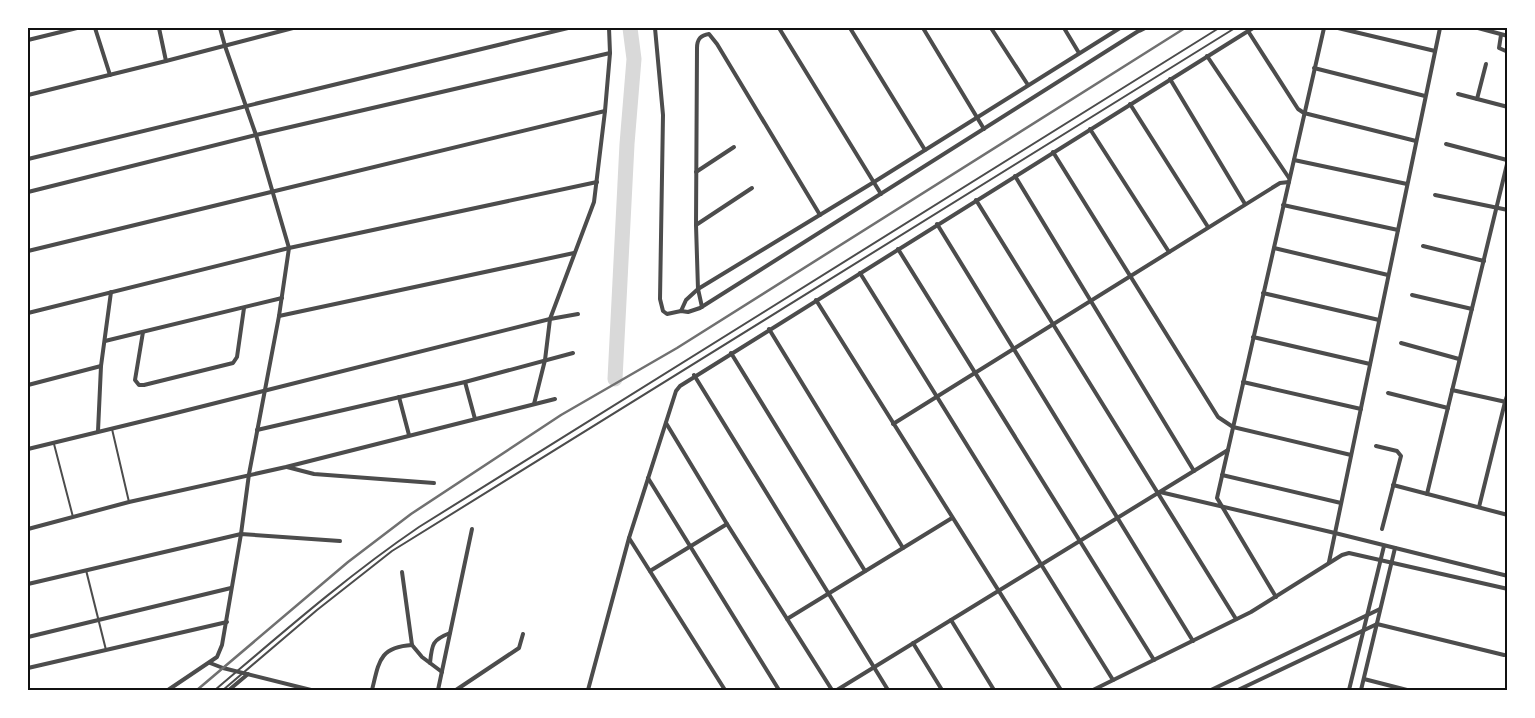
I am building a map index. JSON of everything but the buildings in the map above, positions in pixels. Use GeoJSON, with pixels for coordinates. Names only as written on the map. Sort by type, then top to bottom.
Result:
{"type":"FeatureCollection","features":[{"type":"Feature","properties":{"kind":"street"},"geometry":{"type":"LineString","coordinates":[[28,40],[77,28]]}},
{"type":"Feature","properties":{"kind":"street"},"geometry":{"type":"LineString","coordinates":[[96,28],[110,75]]}},
{"type":"Feature","properties":{"kind":"street"},"geometry":{"type":"LineString","coordinates":[[159,28],[166,61]]}},
{"type":"Feature","properties":{"kind":"street"},"geometry":{"type":"LineString","coordinates":[[164,690],[169,690],[210,663],[220,653],[241,534],[249,474],[279,316],[289,248],[256,135],[220,28]]}},
{"type":"Feature","properties":{"kind":"street"},"geometry":{"type":"LineString","coordinates":[[28,95],[225,46],[286,28],[293,28]]}},
{"type":"Feature","properties":{"kind":"street"},"geometry":{"type":"LineString","coordinates":[[28,159],[568,28]]}},
{"type":"Feature","properties":{"kind":"street"},"geometry":{"type":"LineString","coordinates":[[534,404],[545,360],[550,319],[594,202],[610,54],[609,28]]}},
{"type":"Feature","properties":{"kind":"street"},"geometry":{"type":"LineString","coordinates":[[655,28],[663,115],[660,298],[663,311],[667,314],[694,311],[702,307],[1141,28]]}},
{"type":"Feature","properties":{"kind":"street"},"geometry":{"type":"LineString","coordinates":[[779,28],[881,194]]}},
{"type":"Feature","properties":{"kind":"street"},"geometry":{"type":"LineString","coordinates":[[850,28],[925,150]]}},
{"type":"Feature","properties":{"kind":"street"},"geometry":{"type":"LineString","coordinates":[[923,28],[984,129]]}},
{"type":"Feature","properties":{"kind":"street"},"geometry":{"type":"LineString","coordinates":[[991,28],[1028,85]]}},
{"type":"Feature","properties":{"kind":"street"},"geometry":{"type":"LineString","coordinates":[[1064,28],[1080,54]]}},
{"type":"Feature","properties":{"kind":"street"},"geometry":{"type":"LineString","coordinates":[[681,311],[686,300],[698,289],[874,182],[1120,28]]}},
{"type":"Feature","properties":{"kind":"street"},"geometry":{"type":"LineString","coordinates":[[588,690],[629,538],[676,391],[684,382],[1253,28]]}},
{"type":"Feature","properties":{"kind":"street"},"geometry":{"type":"LineString","coordinates":[[1276,597],[1217,498],[1324,28]]}},
{"type":"Feature","properties":{"kind":"street"},"geometry":{"type":"LineString","coordinates":[[1338,28],[1435,51]]}},
{"type":"Feature","properties":{"kind":"street"},"geometry":{"type":"LineString","coordinates":[[1329,562],[1440,28]]}},
{"type":"Feature","properties":{"kind":"street"},"geometry":{"type":"LineString","coordinates":[[1478,28],[1508,36]]}},
{"type":"Feature","properties":{"kind":"street"},"geometry":{"type":"LineString","coordinates":[[1248,31],[1298,109],[1304,113],[1416,141]]}},
{"type":"Feature","properties":{"kind":"street"},"geometry":{"type":"LineString","coordinates":[[702,307],[698,289],[696,225],[696,48],[700,38],[704,35],[709,34],[717,44],[820,215]]}},
{"type":"Feature","properties":{"kind":"street"},"geometry":{"type":"LineString","coordinates":[[1501,35],[1499,47],[1501,50],[1508,52]]}},
{"type":"Feature","properties":{"kind":"street"},"geometry":{"type":"LineString","coordinates":[[28,192],[256,135],[610,54]]}},
{"type":"Feature","properties":{"kind":"street"},"geometry":{"type":"LineString","coordinates":[[1208,56],[1289,180]]}},
{"type":"Feature","properties":{"kind":"street"},"geometry":{"type":"LineString","coordinates":[[1477,99],[1486,64]]}},
{"type":"Feature","properties":{"kind":"street"},"geometry":{"type":"LineString","coordinates":[[1314,68],[1425,96]]}},
{"type":"Feature","properties":{"kind":"street"},"geometry":{"type":"LineString","coordinates":[[1170,79],[1246,204]]}},
{"type":"Feature","properties":{"kind":"street"},"geometry":{"type":"LineString","coordinates":[[1458,94],[1508,107]]}},
{"type":"Feature","properties":{"kind":"street"},"geometry":{"type":"LineString","coordinates":[[1130,104],[1208,227]]}},
{"type":"Feature","properties":{"kind":"street"},"geometry":{"type":"LineString","coordinates":[[28,251],[273,190],[605,111]]}},
{"type":"Feature","properties":{"kind":"street"},"geometry":{"type":"LineString","coordinates":[[1090,129],[1169,252]]}},
{"type":"Feature","properties":{"kind":"street"},"geometry":{"type":"LineString","coordinates":[[1427,494],[1507,160],[1446,144]]}},
{"type":"Feature","properties":{"kind":"street"},"geometry":{"type":"LineString","coordinates":[[696,172],[734,147]]}},
{"type":"Feature","properties":{"kind":"street"},"geometry":{"type":"LineString","coordinates":[[1053,152],[1218,418],[1233,427],[1351,455]]}},
{"type":"Feature","properties":{"kind":"street"},"geometry":{"type":"LineString","coordinates":[[1294,160],[1407,184]]}},
{"type":"Feature","properties":{"kind":"street"},"geometry":{"type":"LineString","coordinates":[[1015,176],[1194,471]]}},
{"type":"Feature","properties":{"kind":"street"},"geometry":{"type":"LineString","coordinates":[[894,424],[1280,182],[1289,180]]}},
{"type":"Feature","properties":{"kind":"street"},"geometry":{"type":"LineString","coordinates":[[28,313],[289,248],[597,182]]}},
{"type":"Feature","properties":{"kind":"street"},"geometry":{"type":"LineString","coordinates":[[696,225],[752,188]]}},
{"type":"Feature","properties":{"kind":"street"},"geometry":{"type":"LineString","coordinates":[[1435,195],[1508,210]]}},
{"type":"Feature","properties":{"kind":"street"},"geometry":{"type":"LineString","coordinates":[[976,200],[1236,619]]}},
{"type":"Feature","properties":{"kind":"street"},"geometry":{"type":"LineString","coordinates":[[1283,204],[1398,230]]}},
{"type":"Feature","properties":{"kind":"street"},"geometry":{"type":"LineString","coordinates":[[937,224],[1193,641]]}},
{"type":"Feature","properties":{"kind":"street"},"geometry":{"type":"LineString","coordinates":[[1423,246],[1484,261]]}},
{"type":"Feature","properties":{"kind":"street"},"geometry":{"type":"LineString","coordinates":[[898,248],[1154,660]]}},
{"type":"Feature","properties":{"kind":"street"},"geometry":{"type":"LineString","coordinates":[[1274,248],[1388,275]]}},
{"type":"Feature","properties":{"kind":"street"},"geometry":{"type":"LineString","coordinates":[[279,316],[574,253]]}},
{"type":"Feature","properties":{"kind":"street"},"geometry":{"type":"LineString","coordinates":[[860,272],[1113,680]]}},
{"type":"Feature","properties":{"kind":"street"},"geometry":{"type":"LineString","coordinates":[[98,432],[101,366],[111,292]]}},
{"type":"Feature","properties":{"kind":"street"},"geometry":{"type":"LineString","coordinates":[[1263,293],[1379,320]]}},
{"type":"Feature","properties":{"kind":"street"},"geometry":{"type":"LineString","coordinates":[[1412,295],[1472,309]]}},
{"type":"Feature","properties":{"kind":"street"},"geometry":{"type":"LineString","coordinates":[[105,341],[282,298]]}},
{"type":"Feature","properties":{"kind":"street"},"geometry":{"type":"LineString","coordinates":[[816,300],[1061,690]]}},
{"type":"Feature","properties":{"kind":"street"},"geometry":{"type":"LineString","coordinates":[[143,332],[135,380],[139,385],[233,363],[237,357],[244,308]]}},
{"type":"Feature","properties":{"kind":"street"},"geometry":{"type":"LineString","coordinates":[[28,449],[550,319],[578,314]]}},
{"type":"Feature","properties":{"kind":"street"},"geometry":{"type":"LineString","coordinates":[[769,329],[903,548]]}},
{"type":"Feature","properties":{"kind":"street"},"geometry":{"type":"LineString","coordinates":[[1253,336],[1370,364]]}},
{"type":"Feature","properties":{"kind":"street"},"geometry":{"type":"LineString","coordinates":[[1401,343],[1460,359]]}},
{"type":"Feature","properties":{"kind":"street"},"geometry":{"type":"LineString","coordinates":[[258,430],[464,382],[573,353]]}},
{"type":"Feature","properties":{"kind":"street"},"geometry":{"type":"LineString","coordinates":[[731,353],[865,571]]}},
{"type":"Feature","properties":{"kind":"street"},"geometry":{"type":"LineString","coordinates":[[28,385],[101,366]]}},
{"type":"Feature","properties":{"kind":"street"},"geometry":{"type":"LineString","coordinates":[[694,375],[888,690]]}},
{"type":"Feature","properties":{"kind":"street"},"geometry":{"type":"LineString","coordinates":[[464,382],[475,418]]}},
{"type":"Feature","properties":{"kind":"street"},"geometry":{"type":"LineString","coordinates":[[1243,382],[1361,410]]}},
{"type":"Feature","properties":{"kind":"street"},"geometry":{"type":"LineString","coordinates":[[1452,390],[1507,403]]}},
{"type":"Feature","properties":{"kind":"street"},"geometry":{"type":"LineString","coordinates":[[1388,393],[1448,408]]}},
{"type":"Feature","properties":{"kind":"street"},"geometry":{"type":"LineString","coordinates":[[1479,507],[1508,393]]}},
{"type":"Feature","properties":{"kind":"street"},"geometry":{"type":"LineString","coordinates":[[399,396],[409,435]]}},
{"type":"Feature","properties":{"kind":"street"},"geometry":{"type":"LineString","coordinates":[[28,529],[129,502],[286,466],[555,399]]}},
{"type":"Feature","properties":{"kind":"street"},"geometry":{"type":"LineString","coordinates":[[666,423],[727,524],[832,690]]}},
{"type":"Feature","properties":{"kind":"street"},"geometry":{"type":"LineString","coordinates":[[1376,446],[1397,451],[1400,456],[1382,529]]}},
{"type":"Feature","properties":{"kind":"street"},"geometry":{"type":"LineString","coordinates":[[837,690],[1228,450]]}},
{"type":"Feature","properties":{"kind":"street"},"geometry":{"type":"LineString","coordinates":[[286,466],[314,474],[434,483]]}},
{"type":"Feature","properties":{"kind":"street"},"geometry":{"type":"LineString","coordinates":[[1222,475],[1341,503]]}},
{"type":"Feature","properties":{"kind":"street"},"geometry":{"type":"LineString","coordinates":[[648,478],[779,690]]}},
{"type":"Feature","properties":{"kind":"street"},"geometry":{"type":"LineString","coordinates":[[1393,485],[1508,514]]}},
{"type":"Feature","properties":{"kind":"street"},"geometry":{"type":"LineString","coordinates":[[1158,492],[1221,505],[1508,576]]}},
{"type":"Feature","properties":{"kind":"street"},"geometry":{"type":"LineString","coordinates":[[787,620],[952,518]]}},
{"type":"Feature","properties":{"kind":"street"},"geometry":{"type":"LineString","coordinates":[[650,571],[727,524]]}},
{"type":"Feature","properties":{"kind":"street"},"geometry":{"type":"LineString","coordinates":[[438,690],[472,529]]}},
{"type":"Feature","properties":{"kind":"street"},"geometry":{"type":"LineString","coordinates":[[28,584],[241,534],[340,541]]}},
{"type":"Feature","properties":{"kind":"street"},"geometry":{"type":"LineString","coordinates":[[629,538],[724,690]]}},
{"type":"Feature","properties":{"kind":"street"},"geometry":{"type":"LineString","coordinates":[[1349,690],[1384,546]]}},
{"type":"Feature","properties":{"kind":"street"},"geometry":{"type":"LineString","coordinates":[[1361,690],[1395,548]]}},
{"type":"Feature","properties":{"kind":"street"},"geometry":{"type":"LineString","coordinates":[[1093,690],[1236,619],[1276,597],[1342,554],[1349,553],[1508,589]]}},
{"type":"Feature","properties":{"kind":"street"},"geometry":{"type":"LineString","coordinates":[[402,572],[412,645],[416,652],[442,672]]}},
{"type":"Feature","properties":{"kind":"street"},"geometry":{"type":"LineString","coordinates":[[28,637],[231,588]]}},
{"type":"Feature","properties":{"kind":"street"},"geometry":{"type":"LineString","coordinates":[[1211,690],[1380,609]]}},
{"type":"Feature","properties":{"kind":"street"},"geometry":{"type":"LineString","coordinates":[[951,620],[994,690]]}},
{"type":"Feature","properties":{"kind":"street"},"geometry":{"type":"LineString","coordinates":[[28,668],[226,622]]}},
{"type":"Feature","properties":{"kind":"street"},"geometry":{"type":"LineString","coordinates":[[1238,690],[1377,624],[1504,655]]}},
{"type":"Feature","properties":{"kind":"street"},"geometry":{"type":"LineString","coordinates":[[430,663],[432,648],[437,638],[450,633]]}},
{"type":"Feature","properties":{"kind":"street"},"geometry":{"type":"LineString","coordinates":[[456,690],[519,648],[523,634]]}},
{"type":"Feature","properties":{"kind":"street"},"geometry":{"type":"LineString","coordinates":[[1326,635],[1330,646]]}},
{"type":"Feature","properties":{"kind":"street"},"geometry":{"type":"LineString","coordinates":[[913,643],[942,690]]}},
{"type":"Feature","properties":{"kind":"street"},"geometry":{"type":"LineString","coordinates":[[372,690],[376,672],[382,658],[389,649],[412,645]]}},
{"type":"Feature","properties":{"kind":"street"},"geometry":{"type":"LineString","coordinates":[[210,663],[237,672],[311,690]]}},
{"type":"Feature","properties":{"kind":"street"},"geometry":{"type":"LineString","coordinates":[[229,690],[246,674]]}},
{"type":"Feature","properties":{"kind":"street"},"geometry":{"type":"LineString","coordinates":[[1364,679],[1407,690]]}},
{"type":"Feature","properties":{"kind":"lane"},"geometry":{"type":"LineString","coordinates":[[215,690],[314,605],[389,547],[419,527],[1219,28]]}},
{"type":"Feature","properties":{"kind":"lane"},"geometry":{"type":"LineString","coordinates":[[223,690],[246,674],[317,610],[392,551],[1235,28]]}},
{"type":"Feature","properties":{"kind":"lane"},"geometry":{"type":"LineString","coordinates":[[112,429],[129,502]]}},
{"type":"Feature","properties":{"kind":"lane"},"geometry":{"type":"LineString","coordinates":[[54,443],[73,517]]}},
{"type":"Feature","properties":{"kind":"lane"},"geometry":{"type":"LineString","coordinates":[[86,570],[106,650]]}},
{"type":"Feature","properties":{"kind":"waterway"},"geometry":{"type":"LineString","coordinates":[[615,379],[627,144],[634,59],[630,28]]}},
{"type":"Feature","properties":{"kind":"railway"},"geometry":{"type":"LineString","coordinates":[[197,690],[348,562],[411,514],[561,415],[677,348],[1185,28]]}}]}
